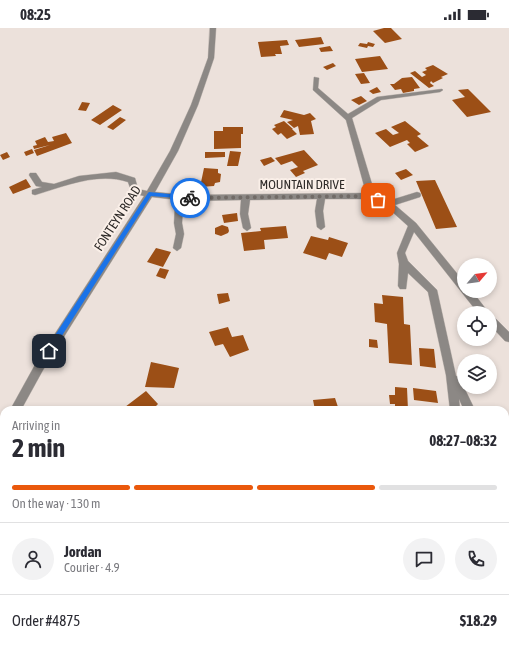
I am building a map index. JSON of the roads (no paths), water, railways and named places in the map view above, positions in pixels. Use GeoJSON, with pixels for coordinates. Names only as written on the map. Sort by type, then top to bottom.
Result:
{"type":"FeatureCollection","features":[{"type":"Feature","properties":{"kind":"street","name":"FONTEYN ROAD"},"geometry":{"type":"LineString","coordinates":[[17,406],[59,333],[149,194],[193,113],[211,56],[214,28]]}},
{"type":"Feature","properties":{"kind":"street"},"geometry":{"type":"LineString","coordinates":[[316,78],[315,90],[348,118],[371,196]]}},
{"type":"Feature","properties":{"kind":"street"},"geometry":{"type":"LineString","coordinates":[[348,118],[357,110],[379,98],[440,90]]}},
{"type":"Feature","properties":{"kind":"street"},"geometry":{"type":"LineString","coordinates":[[32,175],[39,184],[56,186]]}},
{"type":"Feature","properties":{"kind":"street"},"geometry":{"type":"LineString","coordinates":[[35,192],[79,179],[116,175],[132,180],[135,191],[149,194]]}},
{"type":"Feature","properties":{"kind":"street","name":"MOUNTAIN DRIVE"},"geometry":{"type":"LineString","coordinates":[[149,194],[183,197],[371,196],[391,206],[413,225],[457,279]]}},
{"type":"Feature","properties":{"kind":"street"},"geometry":{"type":"LineString","coordinates":[[386,204],[408,199],[417,195]]}},
{"type":"Feature","properties":{"kind":"street"},"geometry":{"type":"LineString","coordinates":[[177,248],[180,234],[178,223],[183,197]]}},
{"type":"Feature","properties":{"kind":"street"},"geometry":{"type":"LineString","coordinates":[[246,197],[244,214],[247,228]]}},
{"type":"Feature","properties":{"kind":"street"},"geometry":{"type":"LineString","coordinates":[[321,197],[319,211],[321,227]]}},
{"type":"Feature","properties":{"kind":"street"},"geometry":{"type":"LineString","coordinates":[[403,286],[403,262],[401,253],[413,225]]}},
{"type":"Feature","properties":{"kind":"street"},"geometry":{"type":"LineString","coordinates":[[403,262],[432,290],[450,372],[456,406]]}},
{"type":"Feature","properties":{"kind":"street"},"geometry":{"type":"LineString","coordinates":[[472,298],[478,306]]}},
{"type":"Feature","properties":{"kind":"street"},"geometry":{"type":"LineString","coordinates":[[497,326],[509,338]]}},
{"type":"Feature","properties":{"kind":"street"},"geometry":{"type":"LineString","coordinates":[[450,372],[468,406]]}}]}
